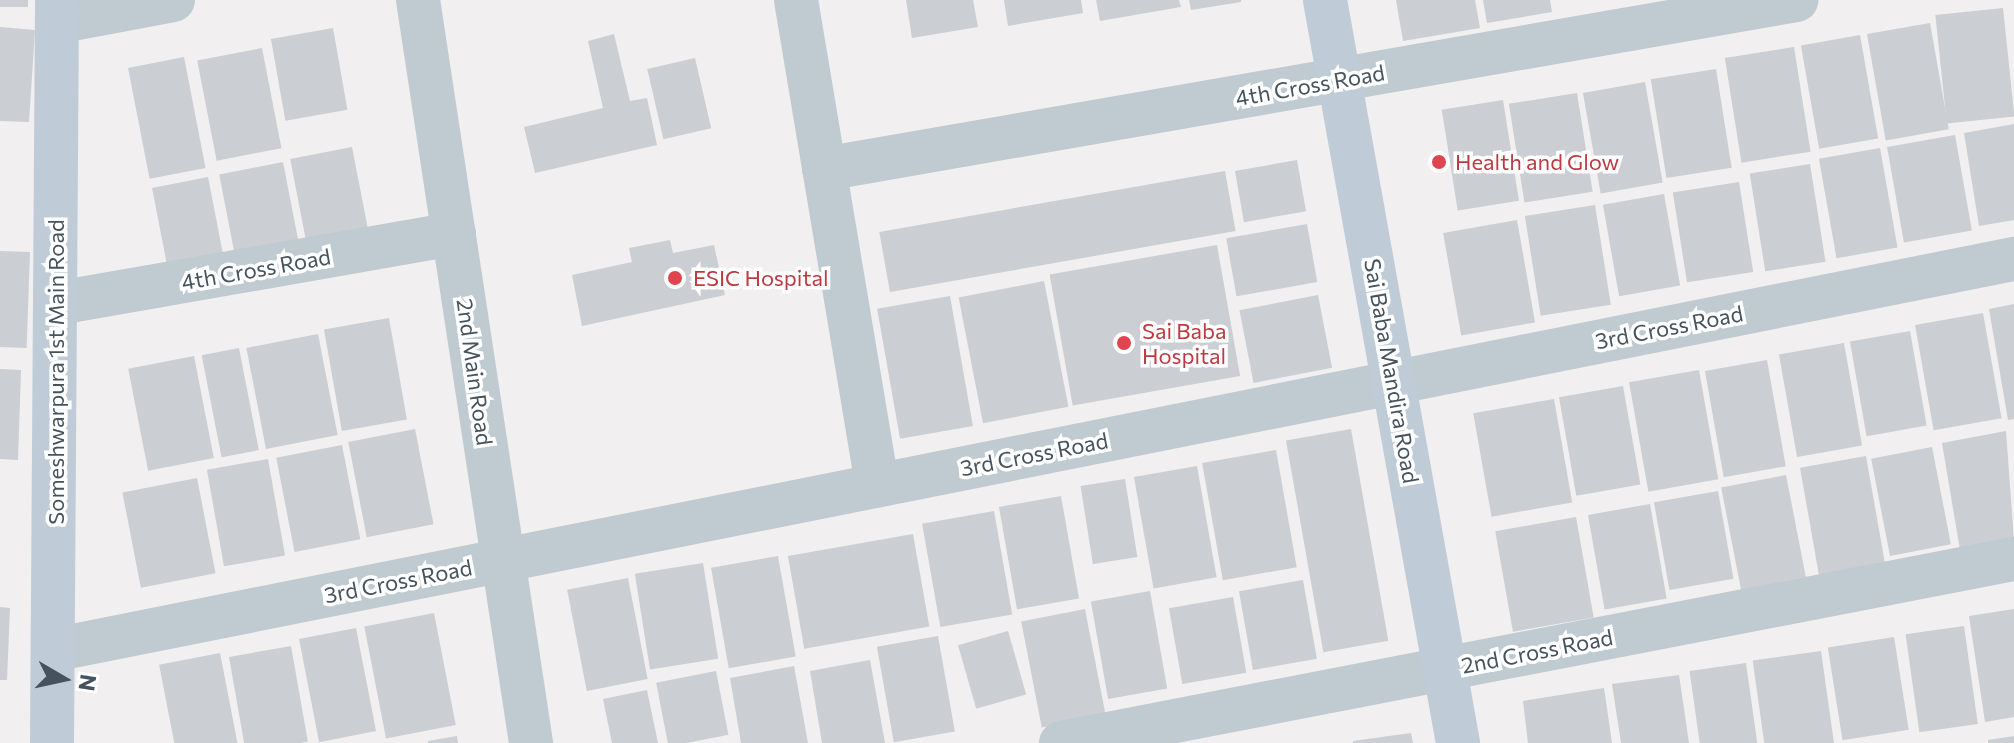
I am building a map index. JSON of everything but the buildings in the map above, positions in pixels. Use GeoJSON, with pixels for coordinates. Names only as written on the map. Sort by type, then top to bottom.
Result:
{"type":"FeatureCollection","features":[{"type":"Feature","properties":{"kind":"street"},"geometry":{"type":"LineString","coordinates":[[57,11],[173,0]]}},
{"type":"Feature","properties":{"kind":"street","name":"2nd Main Road"},"geometry":{"type":"LineString","coordinates":[[418,0],[531,743]]}},
{"type":"Feature","properties":{"kind":"street"},"geometry":{"type":"LineString","coordinates":[[796,0],[877,485]]}},
{"type":"Feature","properties":{"kind":"street","name":"Sai Baba Mandira Road"},"geometry":{"type":"LineString","coordinates":[[1325,0],[1458,743]]}},
{"type":"Feature","properties":{"kind":"street","name":"4th Cross Road"},"geometry":{"type":"LineString","coordinates":[[824,169],[1796,0]]}},
{"type":"Feature","properties":{"kind":"street","name":"Someshwarpura 1st Main Road"},"geometry":{"type":"LineString","coordinates":[[52,743],[58,303],[57,11]]}},
{"type":"Feature","properties":{"kind":"street","name":"4th Cross Road"},"geometry":{"type":"LineString","coordinates":[[58,303],[454,234]]}},
{"type":"Feature","properties":{"kind":"street","name":"3rd Cross Road"},"geometry":{"type":"LineString","coordinates":[[53,650],[2014,259]]}},
{"type":"Feature","properties":{"kind":"street","name":"2nd Cross Road"},"geometry":{"type":"LineString","coordinates":[[1061,743],[2014,559]]}},
{"type":"Feature","properties":{"kind":"place","name":"Health and Glow"},"geometry":{"type":"Point","coordinates":[1439,162]}},
{"type":"Feature","properties":{"kind":"place","name":"ESIC Hospital"},"geometry":{"type":"Point","coordinates":[675,278]}},
{"type":"Feature","properties":{"kind":"place","name":"Sai Baba Hospital"},"geometry":{"type":"Point","coordinates":[1124,343]}}]}
